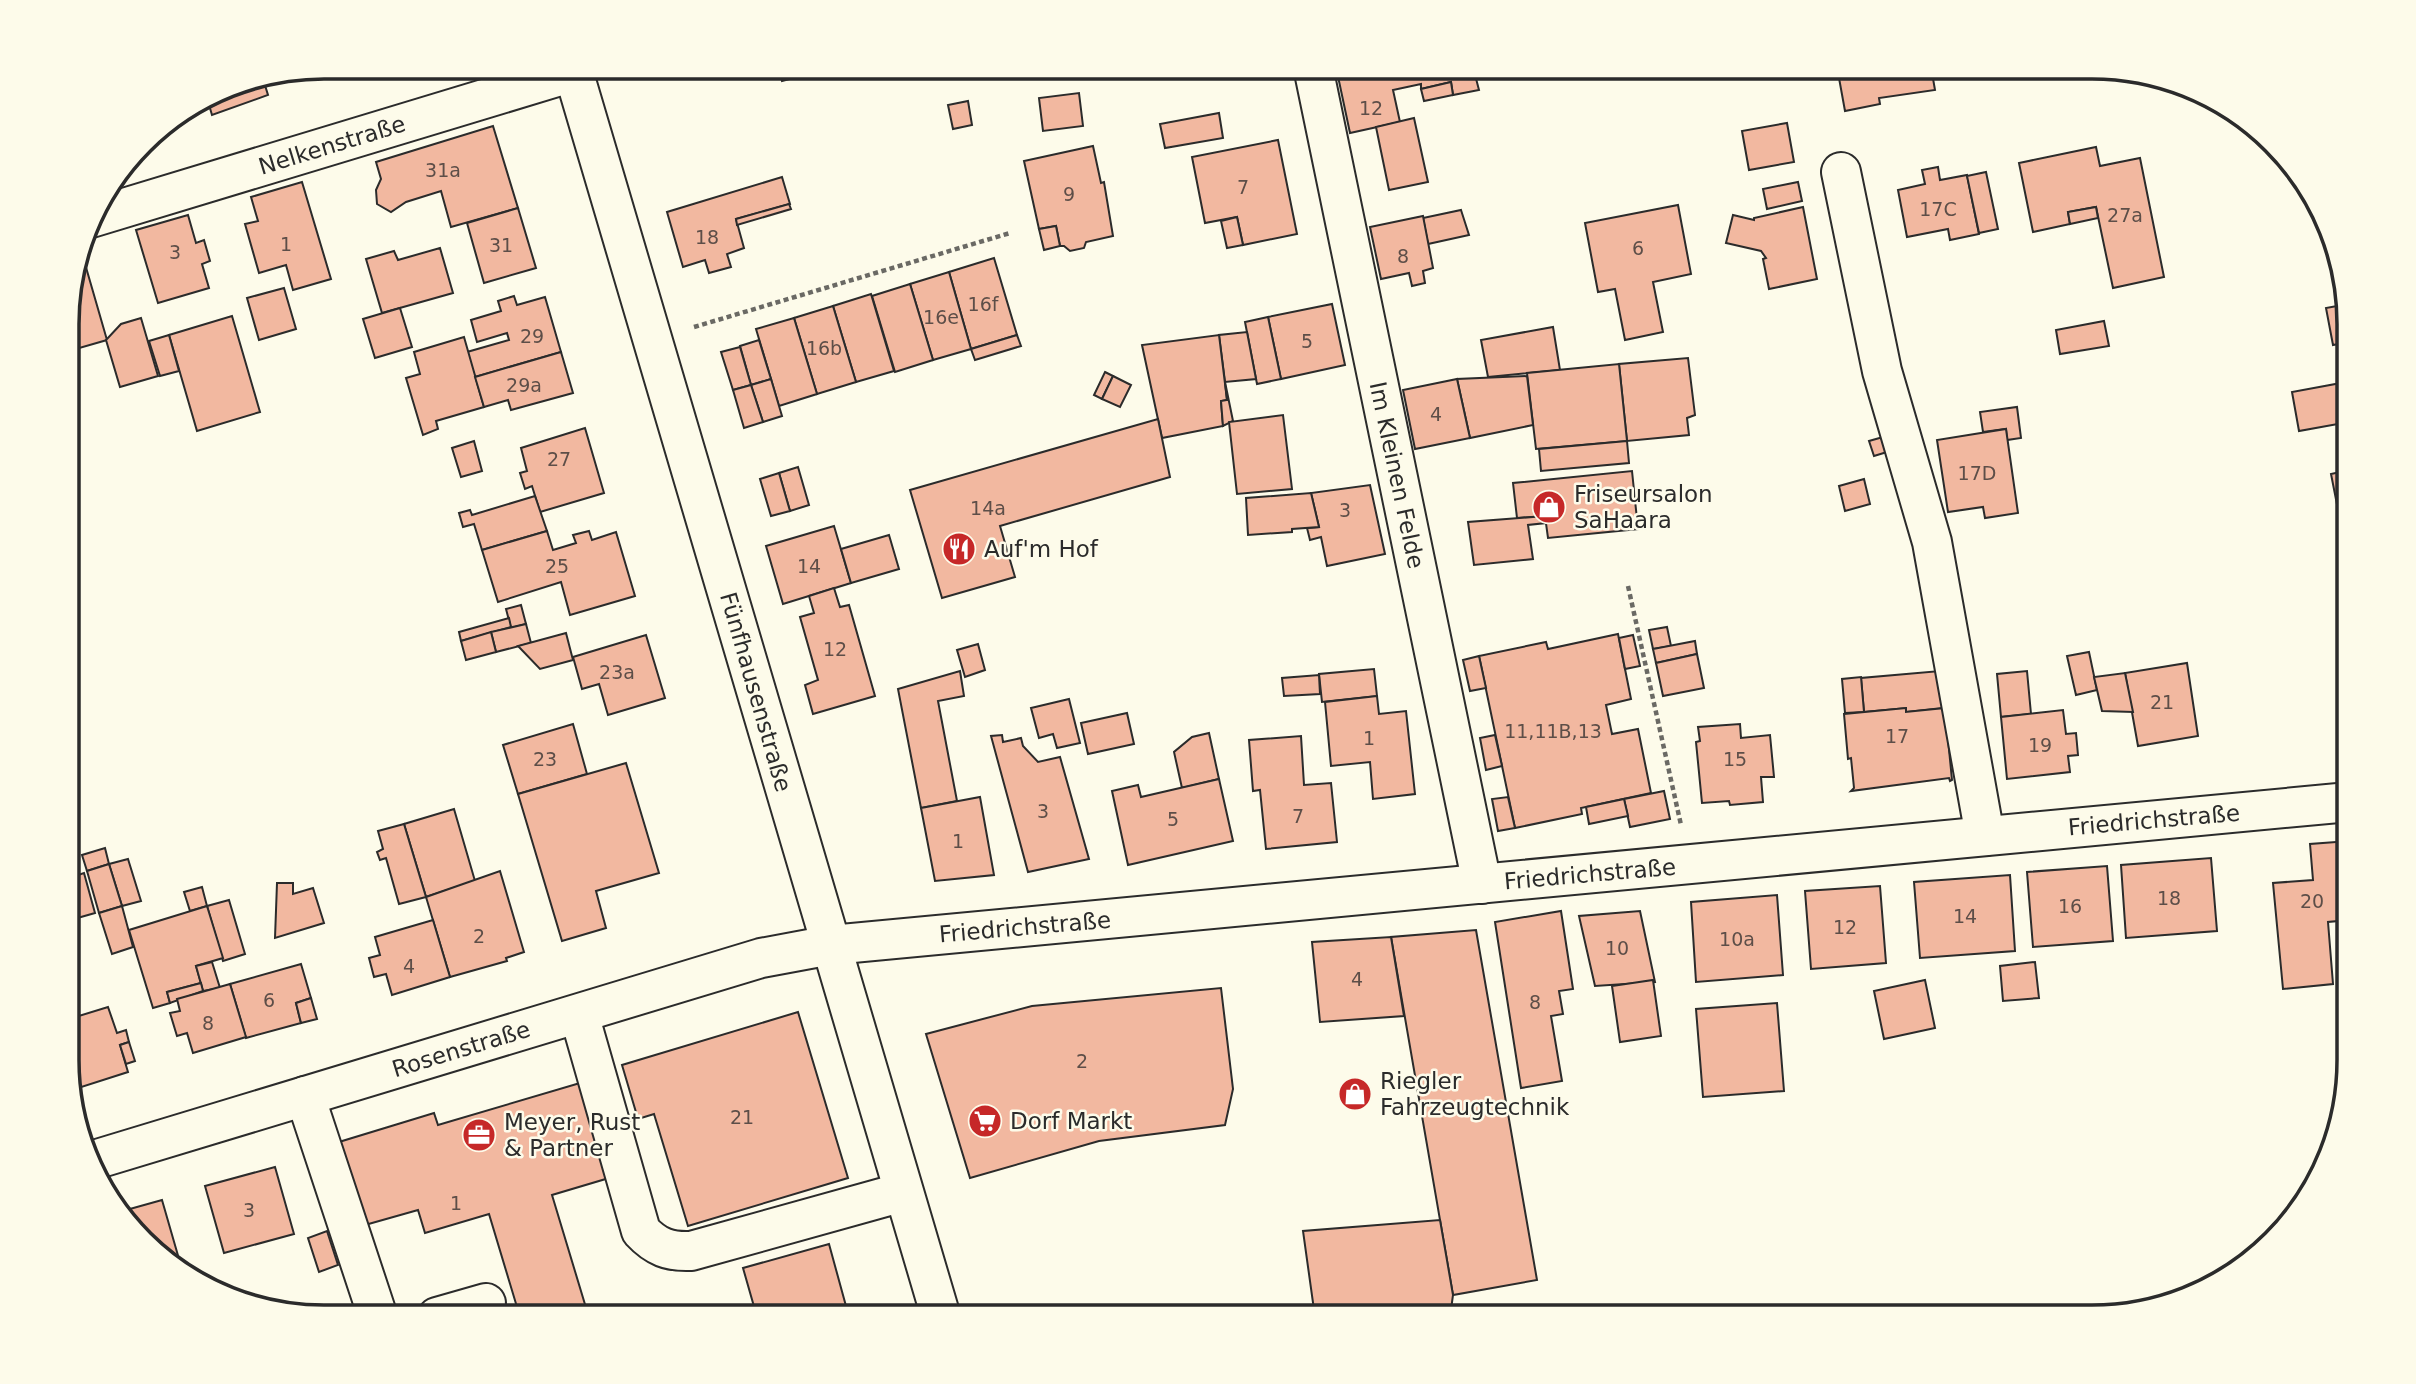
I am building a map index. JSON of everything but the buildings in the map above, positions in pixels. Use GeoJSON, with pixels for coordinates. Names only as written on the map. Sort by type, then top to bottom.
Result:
{"type":"FeatureCollection","features":[{"type":"Feature","properties":{"kind":"street","name":"Nelkenstraße"},"geometry":{"type":"LineString","coordinates":[[105,214],[541,79]]}},
{"type":"Feature","properties":{"kind":"street","name":"Fünfhausenstraße"},"geometry":{"type":"LineString","coordinates":[[576,79],[937,1305]]}},
{"type":"Feature","properties":{"kind":"street","name":"Im Kleinen Felde"},"geometry":{"type":"LineString","coordinates":[[1316,79],[1482,884]]}},
{"type":"Feature","properties":{"kind":"street"},"geometry":{"type":"LineString","coordinates":[[1841,172],[1882,371],[1932,542],[1985,836]]}},
{"type":"Feature","properties":{"kind":"street","name":"Friedrichstraße"},"geometry":{"type":"LineString","coordinates":[[831,945],[2337,803]]}},
{"type":"Feature","properties":{"kind":"street","name":"Rosenstraße"},"geometry":{"type":"LineString","coordinates":[[99,1158],[761,958],[831,945]]}},
{"type":"Feature","properties":{"kind":"street"},"geometry":{"type":"LineString","coordinates":[[579,1014],[641,1231],[652,1243],[676,1252],[699,1249],[903,1192]]}},
{"type":"Feature","properties":{"kind":"street"},"geometry":{"type":"LineString","coordinates":[[306,1096],[374,1305]]}},
{"type":"Feature","properties":{"kind":"street"},"geometry":{"type":"LineString","coordinates":[[479,1305],[486,1303]]}},
{"type":"Feature","properties":{"kind":"path"},"geometry":{"type":"LineString","coordinates":[[653,340],[1010,233]]}},
{"type":"Feature","properties":{"kind":"path"},"geometry":{"type":"LineString","coordinates":[[1628,586],[1682,833]]}},
{"type":"Feature","properties":{"kind":"place","name":"Friseursalon SaHaara"},"geometry":{"type":"Point","coordinates":[1549,507]}},
{"type":"Feature","properties":{"kind":"place","name":"Auf'm Hof"},"geometry":{"type":"Point","coordinates":[959,549]}},
{"type":"Feature","properties":{"kind":"place","name":"Riegler Fahrzeugtechnik"},"geometry":{"type":"Point","coordinates":[1355,1094]}},
{"type":"Feature","properties":{"kind":"place","name":"Dorf Markt"},"geometry":{"type":"Point","coordinates":[985,1121]}},
{"type":"Feature","properties":{"kind":"place","name":"Meyer, Rust & Partner"},"geometry":{"type":"Point","coordinates":[479,1135]}}]}
